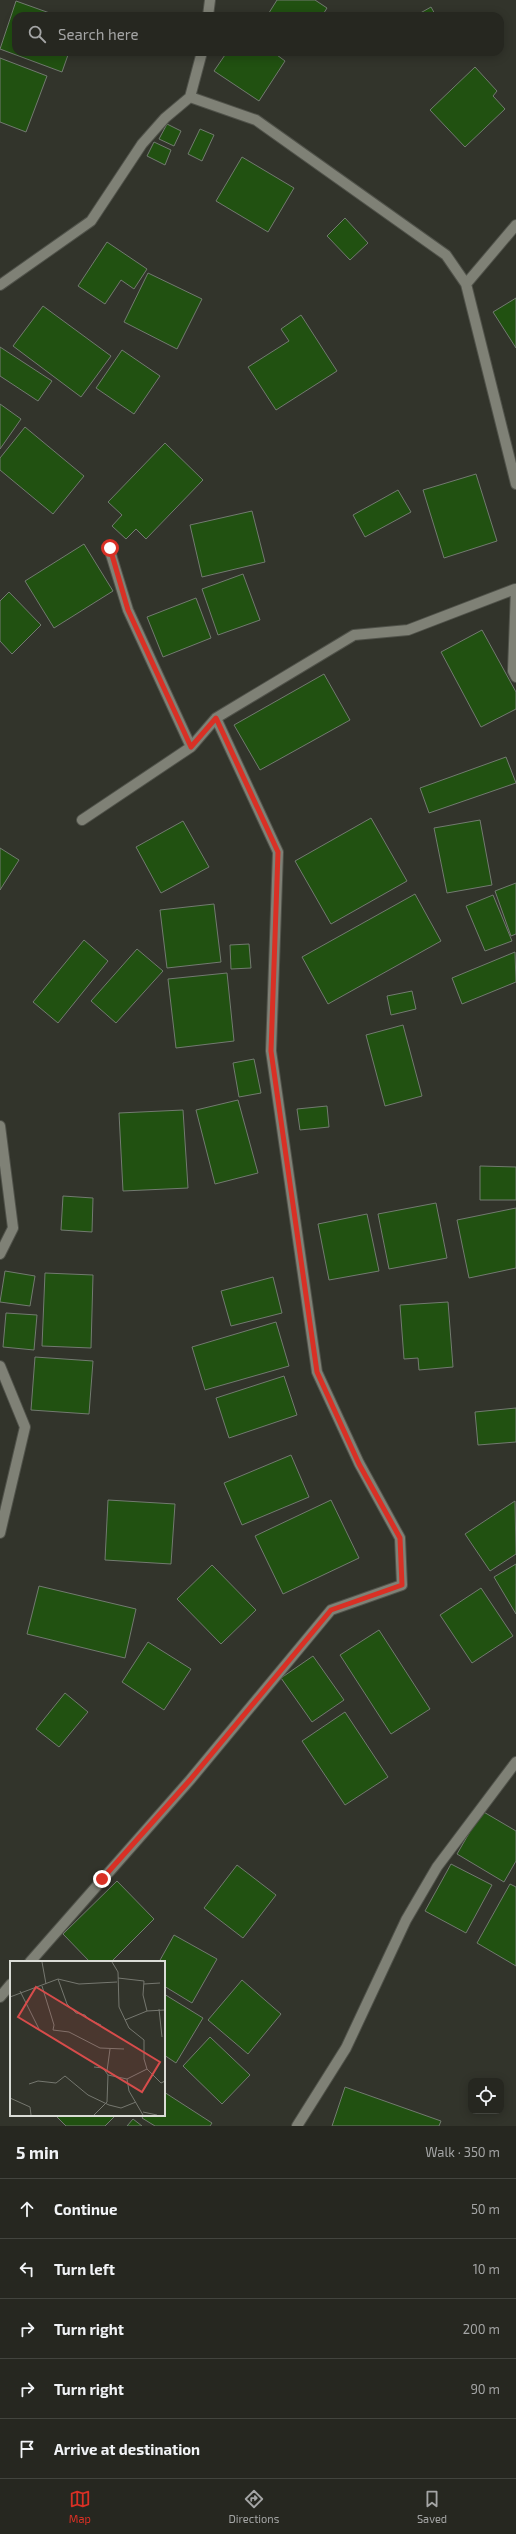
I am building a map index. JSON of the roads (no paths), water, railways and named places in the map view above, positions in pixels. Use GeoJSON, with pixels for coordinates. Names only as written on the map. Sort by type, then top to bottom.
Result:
{"type":"FeatureCollection","features":[{"type":"Feature","properties":{"kind":"street"},"geometry":{"type":"LineString","coordinates":[[208,12],[210,0]]}},
{"type":"Feature","properties":{"kind":"street"},"geometry":{"type":"LineString","coordinates":[[0,286],[91,221],[142,144],[165,118],[190,97],[201,56]]}},
{"type":"Feature","properties":{"kind":"street"},"geometry":{"type":"LineString","coordinates":[[190,97],[256,120],[446,255],[466,284],[516,484]]}},
{"type":"Feature","properties":{"kind":"street"},"geometry":{"type":"LineString","coordinates":[[466,284],[516,225]]}},
{"type":"Feature","properties":{"kind":"street"},"geometry":{"type":"LineString","coordinates":[[110,548],[128,610],[191,747]]}},
{"type":"Feature","properties":{"kind":"street"},"geometry":{"type":"LineString","coordinates":[[82,820],[191,747],[216,718],[354,635],[408,630],[516,589],[513,671],[516,677]]}},
{"type":"Feature","properties":{"kind":"street"},"geometry":{"type":"LineString","coordinates":[[31,1961],[190,1780],[331,1610],[402,1585],[400,1538],[359,1464],[317,1372],[271,1051],[278,852],[216,718]]}},
{"type":"Feature","properties":{"kind":"street"},"geometry":{"type":"LineString","coordinates":[[0,1126],[13,1228],[0,1254]]}},
{"type":"Feature","properties":{"kind":"street"},"geometry":{"type":"LineString","coordinates":[[0,1366],[25,1427],[0,1533]]}},
{"type":"Feature","properties":{"kind":"street"},"geometry":{"type":"LineString","coordinates":[[297,2126],[346,2048],[406,1920],[433,1874],[516,1762]]}},
{"type":"Feature","properties":{"kind":"street"},"geometry":{"type":"LineString","coordinates":[[0,1997],[10,1985]]}}]}
